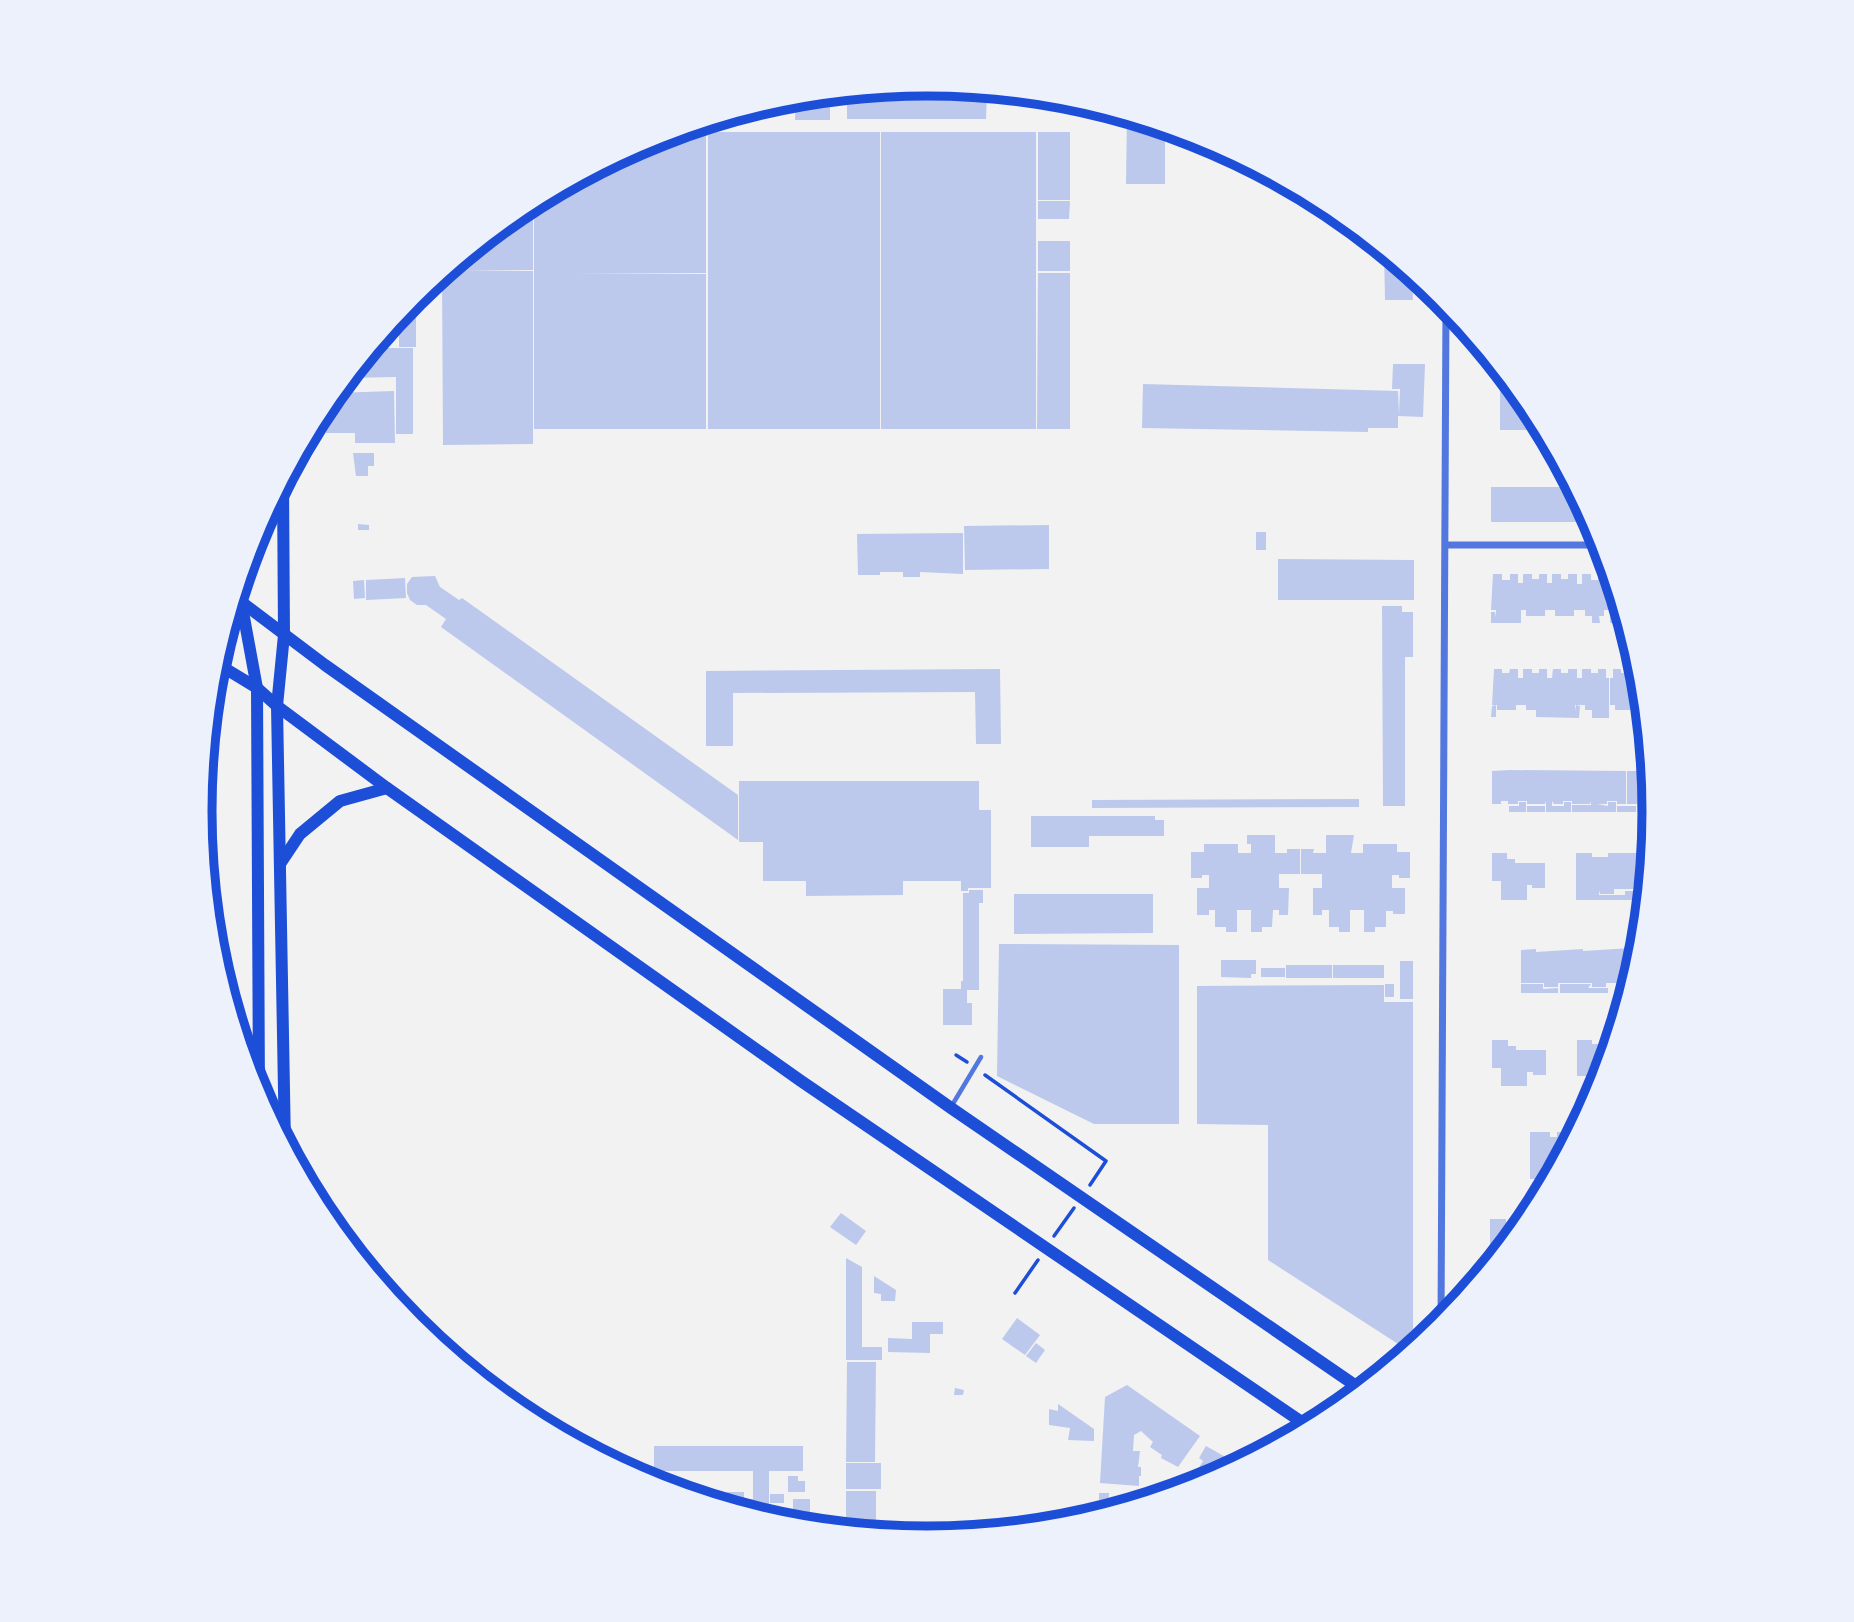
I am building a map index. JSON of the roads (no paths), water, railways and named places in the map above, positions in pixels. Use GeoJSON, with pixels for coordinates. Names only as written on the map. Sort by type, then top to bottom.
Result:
{"type":"FeatureCollection","features":[{"type":"Feature","properties":{"kind":"main road"},"geometry":{"type":"LineString","coordinates":[[283,501],[284,635],[277,706],[285,1124]]}},
{"type":"Feature","properties":{"kind":"main road"},"geometry":{"type":"LineString","coordinates":[[243,604],[951,1108],[1353,1384]]}},
{"type":"Feature","properties":{"kind":"main road"},"geometry":{"type":"LineString","coordinates":[[241,613],[257,688],[259,1064]]}},
{"type":"Feature","properties":{"kind":"main road"},"geometry":{"type":"LineString","coordinates":[[227,669],[257,688],[387,788],[801,1081],[1299,1420]]}},
{"type":"Feature","properties":{"kind":"main road"},"geometry":{"type":"LineString","coordinates":[[280,865],[300,834],[340,801],[387,788]]}},
{"type":"Feature","properties":{"kind":"street"},"geometry":{"type":"LineString","coordinates":[[1441,1306],[1446,321]]}},
{"type":"Feature","properties":{"kind":"street"},"geometry":{"type":"LineString","coordinates":[[1446,545],[1590,545]]}},
{"type":"Feature","properties":{"kind":"lane"},"geometry":{"type":"LineString","coordinates":[[951,1108],[981,1057]]}}]}
